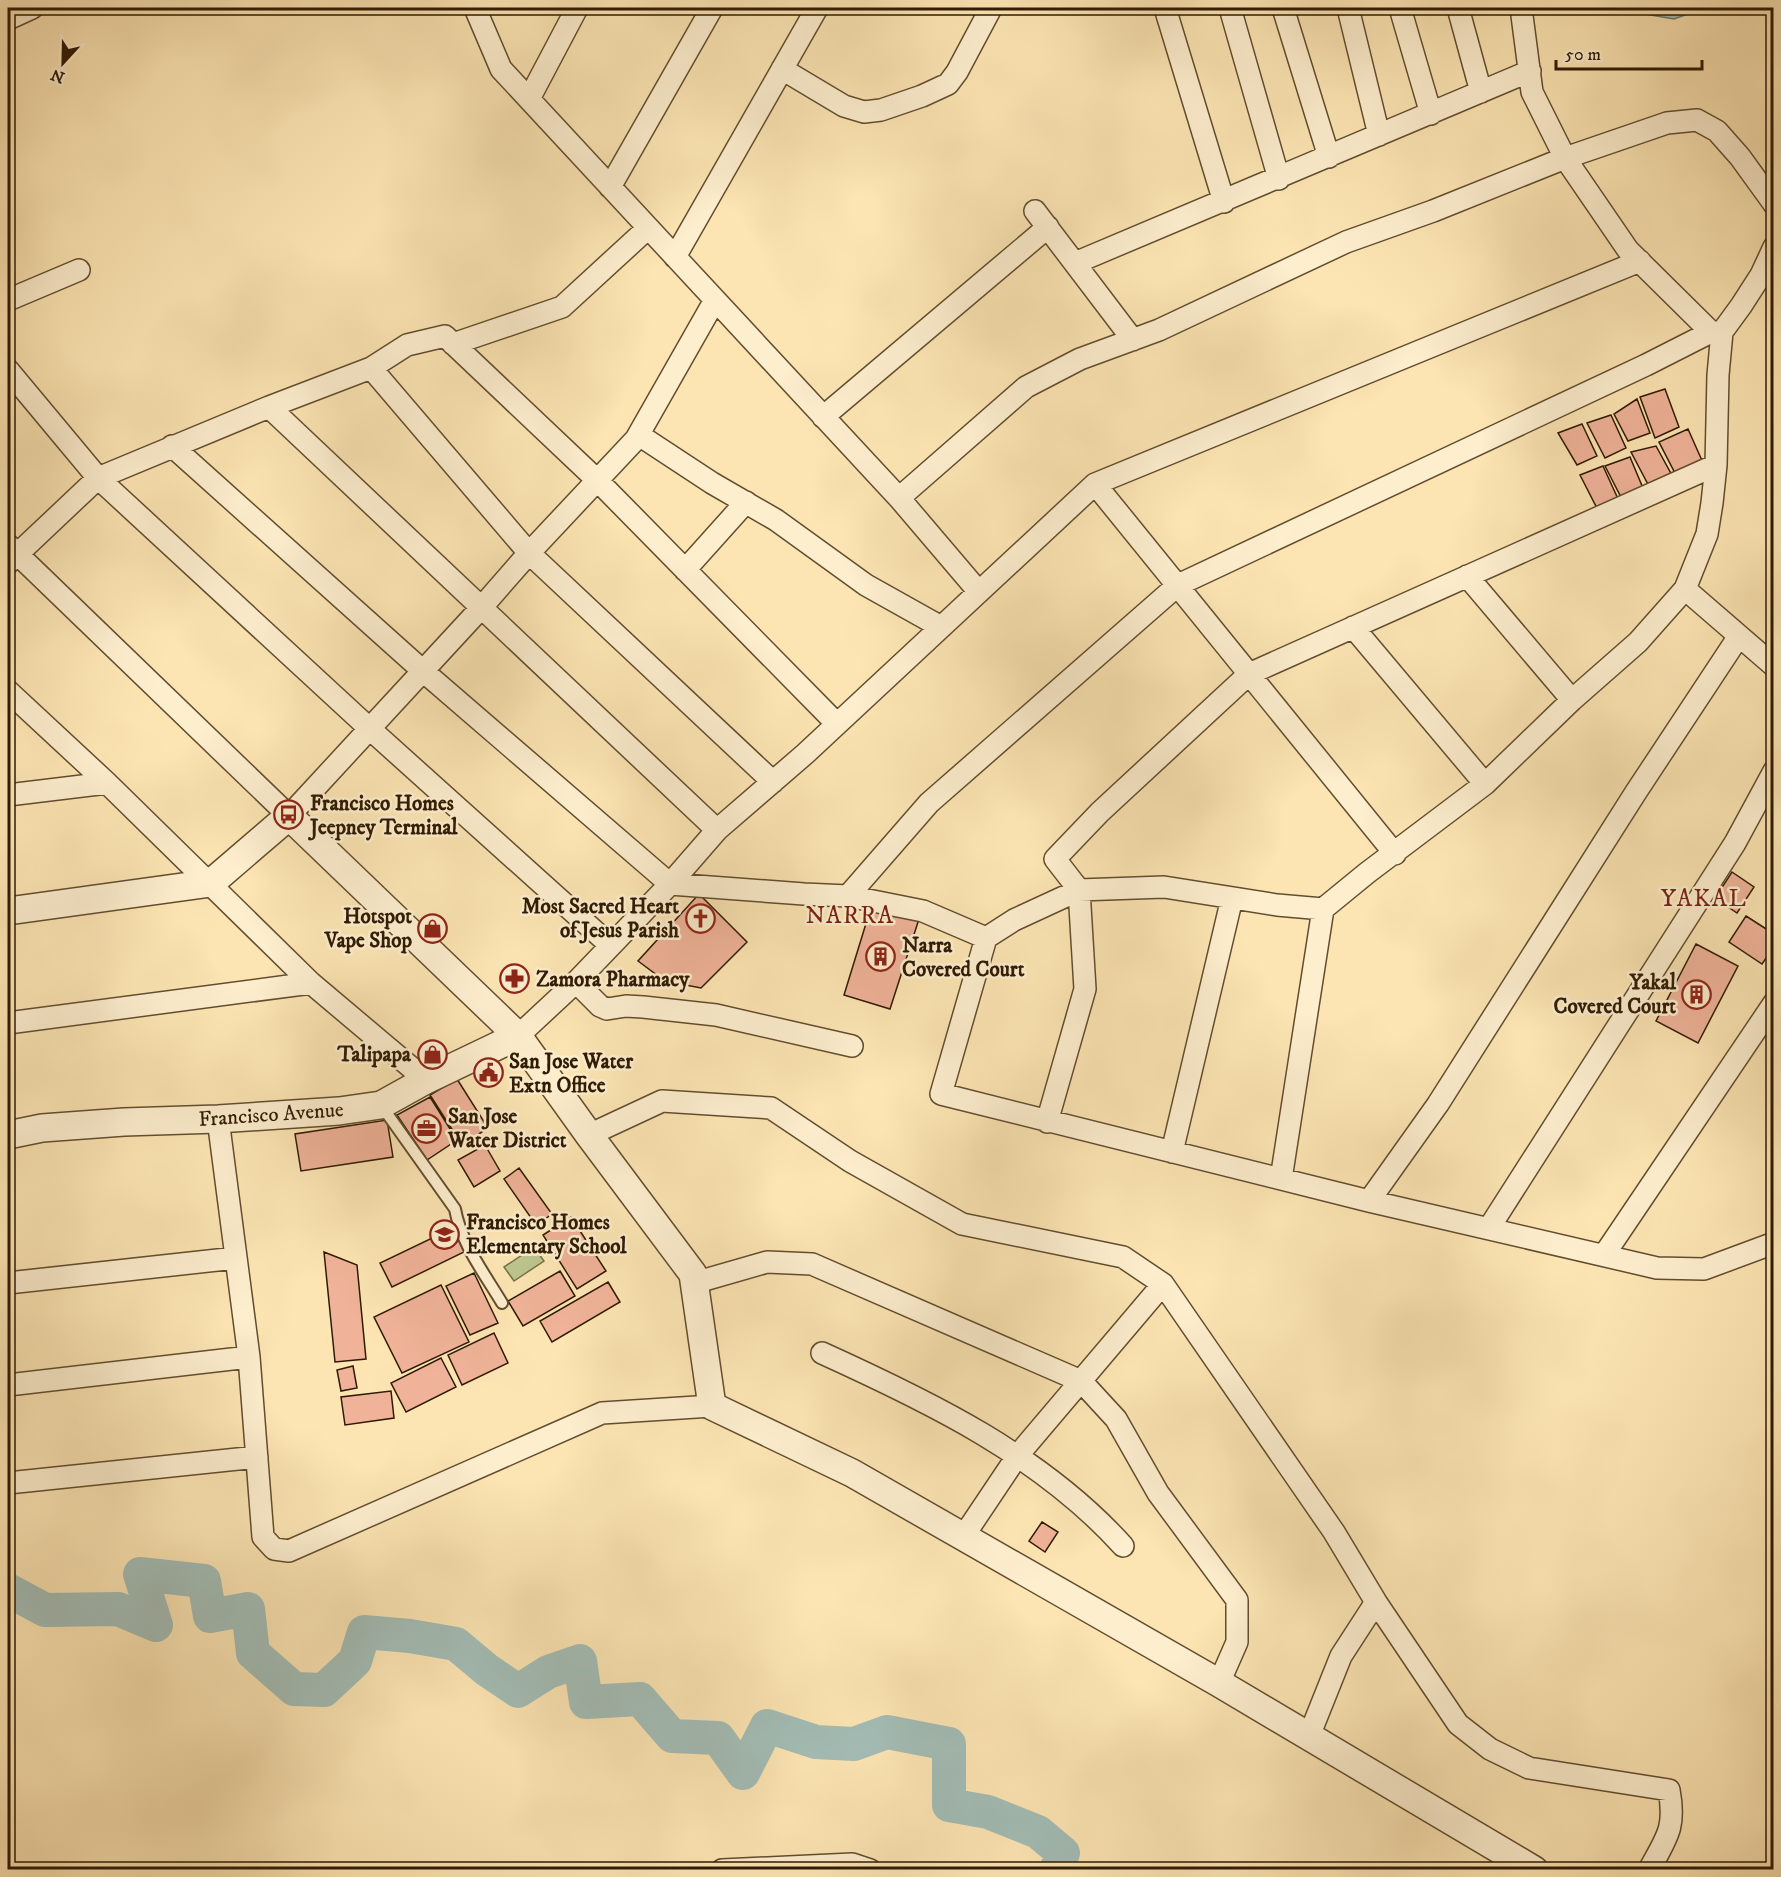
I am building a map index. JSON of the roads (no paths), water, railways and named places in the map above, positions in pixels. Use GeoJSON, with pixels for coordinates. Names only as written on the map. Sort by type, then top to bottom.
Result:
{"type":"FeatureCollection","features":[{"type":"Feature","properties":{"kind":"street"},"geometry":{"type":"LineString","coordinates":[[8,20],[32,8]]}},
{"type":"Feature","properties":{"kind":"street"},"geometry":{"type":"LineString","coordinates":[[475,8],[501,69],[899,498],[979,592]]}},
{"type":"Feature","properties":{"kind":"street"},"geometry":{"type":"LineString","coordinates":[[529,99],[577,8]]}},
{"type":"Feature","properties":{"kind":"street"},"geometry":{"type":"LineString","coordinates":[[610,187],[712,8]]}},
{"type":"Feature","properties":{"kind":"street"},"geometry":{"type":"LineString","coordinates":[[675,257],[817,8]]}},
{"type":"Feature","properties":{"kind":"street"},"geometry":{"type":"LineString","coordinates":[[782,69],[844,106],[864,112],[881,110],[948,84],[957,72],[991,8]]}},
{"type":"Feature","properties":{"kind":"street"},"geometry":{"type":"LineString","coordinates":[[1165,8],[1224,202]]}},
{"type":"Feature","properties":{"kind":"street"},"geometry":{"type":"LineString","coordinates":[[1230,8],[1278,178]]}},
{"type":"Feature","properties":{"kind":"street"},"geometry":{"type":"LineString","coordinates":[[1283,8],[1329,157]]}},
{"type":"Feature","properties":{"kind":"street"},"geometry":{"type":"LineString","coordinates":[[1348,8],[1379,135]]}},
{"type":"Feature","properties":{"kind":"street"},"geometry":{"type":"LineString","coordinates":[[1400,8],[1431,114]]}},
{"type":"Feature","properties":{"kind":"street"},"geometry":{"type":"LineString","coordinates":[[1458,8],[1481,92]]}},
{"type":"Feature","properties":{"kind":"street"},"geometry":{"type":"LineString","coordinates":[[1281,1179],[1323,909],[1485,784],[1572,700],[1638,642],[1686,589],[1707,534],[1716,465],[1718,375],[1716,332],[1628,250],[1564,158],[1532,92],[1521,8]]}},
{"type":"Feature","properties":{"kind":"street"},"geometry":{"type":"LineString","coordinates":[[1075,263],[1530,71]]}},
{"type":"Feature","properties":{"kind":"street"},"geometry":{"type":"LineString","coordinates":[[899,498],[1026,387],[1080,359],[1159,330],[1346,242],[1433,211],[1564,158],[1667,123],[1697,120],[1717,131],[1740,157],[1773,204]]}},
{"type":"Feature","properties":{"kind":"street"},"geometry":{"type":"LineString","coordinates":[[824,417],[1041,219],[1133,340]]}},
{"type":"Feature","properties":{"kind":"street"},"geometry":{"type":"LineString","coordinates":[[453,344],[562,307],[648,228]]}},
{"type":"Feature","properties":{"kind":"street"},"geometry":{"type":"LineString","coordinates":[[848,896],[929,803],[1178,585],[1716,332],[1741,306],[1761,275],[1773,247]]}},
{"type":"Feature","properties":{"kind":"street"},"geometry":{"type":"LineString","coordinates":[[518,1036],[576,982],[670,884],[717,830],[837,724],[1095,484],[1640,261]]}},
{"type":"Feature","properties":{"kind":"street"},"geometry":{"type":"LineString","coordinates":[[11,292],[79,270]]}},
{"type":"Feature","properties":{"kind":"street"},"geometry":{"type":"LineString","coordinates":[[8,911],[211,883],[290,816],[639,435],[715,300]]}},
{"type":"Feature","properties":{"kind":"street"},"geometry":{"type":"LineString","coordinates":[[712,1406],[693,1274],[518,1036],[290,816],[10,554],[98,478],[172,446],[371,368],[407,345],[445,336],[598,481],[837,724]]}},
{"type":"Feature","properties":{"kind":"street"},"geometry":{"type":"LineString","coordinates":[[371,368],[529,553],[773,782]]}},
{"type":"Feature","properties":{"kind":"street"},"geometry":{"type":"LineString","coordinates":[[8,370],[98,478],[370,729],[610,945]]}},
{"type":"Feature","properties":{"kind":"street"},"geometry":{"type":"LineString","coordinates":[[269,407],[717,830]]}},
{"type":"Feature","properties":{"kind":"street"},"geometry":{"type":"LineString","coordinates":[[639,435],[712,483],[776,520],[866,585],[941,627]]}},
{"type":"Feature","properties":{"kind":"street"},"geometry":{"type":"LineString","coordinates":[[172,446],[423,671],[670,884],[848,896],[923,912],[986,938]]}},
{"type":"Feature","properties":{"kind":"street"},"geometry":{"type":"LineString","coordinates":[[1047,1122],[1085,989],[1079,890],[1055,858],[1100,812],[1249,674],[1716,465]]}},
{"type":"Feature","properties":{"kind":"street"},"geometry":{"type":"LineString","coordinates":[[1095,484],[1395,854]]}},
{"type":"Feature","properties":{"kind":"street"},"geometry":{"type":"LineString","coordinates":[[685,570],[746,502]]}},
{"type":"Feature","properties":{"kind":"street"},"geometry":{"type":"LineString","coordinates":[[1467,576],[1572,700]]}},
{"type":"Feature","properties":{"kind":"street"},"geometry":{"type":"LineString","coordinates":[[1686,589],[1773,666]]}},
{"type":"Feature","properties":{"kind":"street"},"geometry":{"type":"LineString","coordinates":[[1353,627],[1485,784]]}},
{"type":"Feature","properties":{"kind":"street"},"geometry":{"type":"LineString","coordinates":[[1369,1201],[1438,1104],[1636,792],[1739,636]]}},
{"type":"Feature","properties":{"kind":"street"},"geometry":{"type":"LineString","coordinates":[[8,691],[211,883],[311,983],[426,1080]]}},
{"type":"Feature","properties":{"kind":"street"},"geometry":{"type":"LineString","coordinates":[[1489,1228],[1735,843],[1773,771]]}},
{"type":"Feature","properties":{"kind":"street"},"geometry":{"type":"LineString","coordinates":[[8,795],[107,783]]}},
{"type":"Feature","properties":{"kind":"street"},"geometry":{"type":"LineString","coordinates":[[1323,909],[1277,905],[1164,887],[1079,890],[1014,920],[986,938],[941,1094],[1369,1201],[1657,1268],[1704,1269],[1773,1243]]}},
{"type":"Feature","properties":{"kind":"street"},"geometry":{"type":"LineString","coordinates":[[1172,1152],[1232,898]]}},
{"type":"Feature","properties":{"kind":"street"},"geometry":{"type":"LineString","coordinates":[[576,982],[600,1006],[607,1009],[634,1006],[716,1015],[852,1046]]}},
{"type":"Feature","properties":{"kind":"street"},"geometry":{"type":"LineString","coordinates":[[8,1023],[311,983]]}},
{"type":"Feature","properties":{"kind":"street"},"geometry":{"type":"LineString","coordinates":[[1604,1255],[1773,1003]]}},
{"type":"Feature","properties":{"kind":"street","name":"Francisco Avenue"},"geometry":{"type":"LineString","coordinates":[[8,1135],[42,1128],[339,1111],[381,1105],[426,1080],[518,1036]]}},
{"type":"Feature","properties":{"kind":"street"},"geometry":{"type":"LineString","coordinates":[[589,1135],[662,1101],[771,1107],[850,1161],[962,1224],[1123,1257],[1163,1284],[1334,1532],[1376,1602],[1458,1724],[1490,1749],[1529,1768],[1670,1790],[1673,1811],[1669,1833],[1649,1869]]}},
{"type":"Feature","properties":{"kind":"street"},"geometry":{"type":"LineString","coordinates":[[218,1119],[249,1357],[263,1537],[273,1549],[289,1551],[602,1413],[712,1406],[852,1473],[1219,1683],[1534,1869]]}},
{"type":"Feature","properties":{"kind":"street"},"geometry":{"type":"LineString","coordinates":[[8,1283],[236,1258]]}},
{"type":"Feature","properties":{"kind":"street"},"geometry":{"type":"LineString","coordinates":[[694,1283],[767,1263],[812,1264],[1081,1381],[1116,1419],[1158,1493],[1237,1600],[1237,1642],[1219,1683]]}},
{"type":"Feature","properties":{"kind":"street"},"geometry":{"type":"LineString","coordinates":[[963,1537],[1018,1455],[1163,1284]]}},
{"type":"Feature","properties":{"kind":"street"},"geometry":{"type":"LineString","coordinates":[[822,1353],[869,1374],[1018,1455],[1087,1510],[1123,1546]]}},
{"type":"Feature","properties":{"kind":"street"},"geometry":{"type":"LineString","coordinates":[[8,1385],[249,1357]]}},
{"type":"Feature","properties":{"kind":"street"},"geometry":{"type":"LineString","coordinates":[[8,1483],[257,1457]]}},
{"type":"Feature","properties":{"kind":"street"},"geometry":{"type":"LineString","coordinates":[[1309,1736],[1341,1656],[1376,1602]]}},
{"type":"Feature","properties":{"kind":"street"},"geometry":{"type":"LineString","coordinates":[[722,1869],[852,1864],[870,1869]]}},
{"type":"Feature","properties":{"kind":"lane"},"geometry":{"type":"LineString","coordinates":[[381,1105],[455,1209],[466,1244],[502,1303]]}},
{"type":"Feature","properties":{"kind":"water"},"geometry":{"type":"Polygon","coordinates":[[[1633,8],[1705,8],[1674,19],[1639,13],[1633,8]]]}},
{"type":"Feature","properties":{"kind":"waterway"},"geometry":{"type":"LineString","coordinates":[[8,1590],[45,1610],[118,1609],[156,1625],[140,1574],[204,1581],[210,1616],[248,1609],[253,1653],[294,1689],[324,1690],[355,1661],[364,1632],[410,1636],[456,1644],[487,1670],[518,1691],[548,1672],[580,1661],[586,1702],[640,1699],[672,1736],[718,1738],[743,1773],[767,1726],[816,1742],[854,1744],[887,1732],[949,1744],[949,1805],[988,1812],[1038,1832],[1063,1853],[1056,1870]]}},
{"type":"Feature","properties":{"kind":"place","name":"Francisco Homes Jeepney Terminal"},"geometry":{"type":"Point","coordinates":[289,815]}},
{"type":"Feature","properties":{"kind":"place","name":"Most Sacred Heart of Jesus Parish"},"geometry":{"type":"Point","coordinates":[700,918]}},
{"type":"Feature","properties":{"kind":"place","name":"Hotspot Vape Shop"},"geometry":{"type":"Point","coordinates":[433,928]}},
{"type":"Feature","properties":{"kind":"place","name":"Narra Covered Court"},"geometry":{"type":"Point","coordinates":[881,957]}},
{"type":"Feature","properties":{"kind":"place","name":"Zamora Pharmacy"},"geometry":{"type":"Point","coordinates":[515,979]}},
{"type":"Feature","properties":{"kind":"place","name":"Yakal Covered Court"},"geometry":{"type":"Point","coordinates":[1697,994]}},
{"type":"Feature","properties":{"kind":"place","name":"Talipapa"},"geometry":{"type":"Point","coordinates":[432,1054]}},
{"type":"Feature","properties":{"kind":"place","name":"San Jose Water Extn Office"},"geometry":{"type":"Point","coordinates":[488,1073]}},
{"type":"Feature","properties":{"kind":"place","name":"San Jose Water District"},"geometry":{"type":"Point","coordinates":[427,1128]}},
{"type":"Feature","properties":{"kind":"place","name":"Francisco Homes Elementary School"},"geometry":{"type":"Point","coordinates":[445,1234]}},
{"type":"Feature","properties":{"kind":"district","name":"YAKAL"},"geometry":{"type":"Point","coordinates":[1704,898]}},
{"type":"Feature","properties":{"kind":"district","name":"NARRA"},"geometry":{"type":"Point","coordinates":[850,915]}}]}
